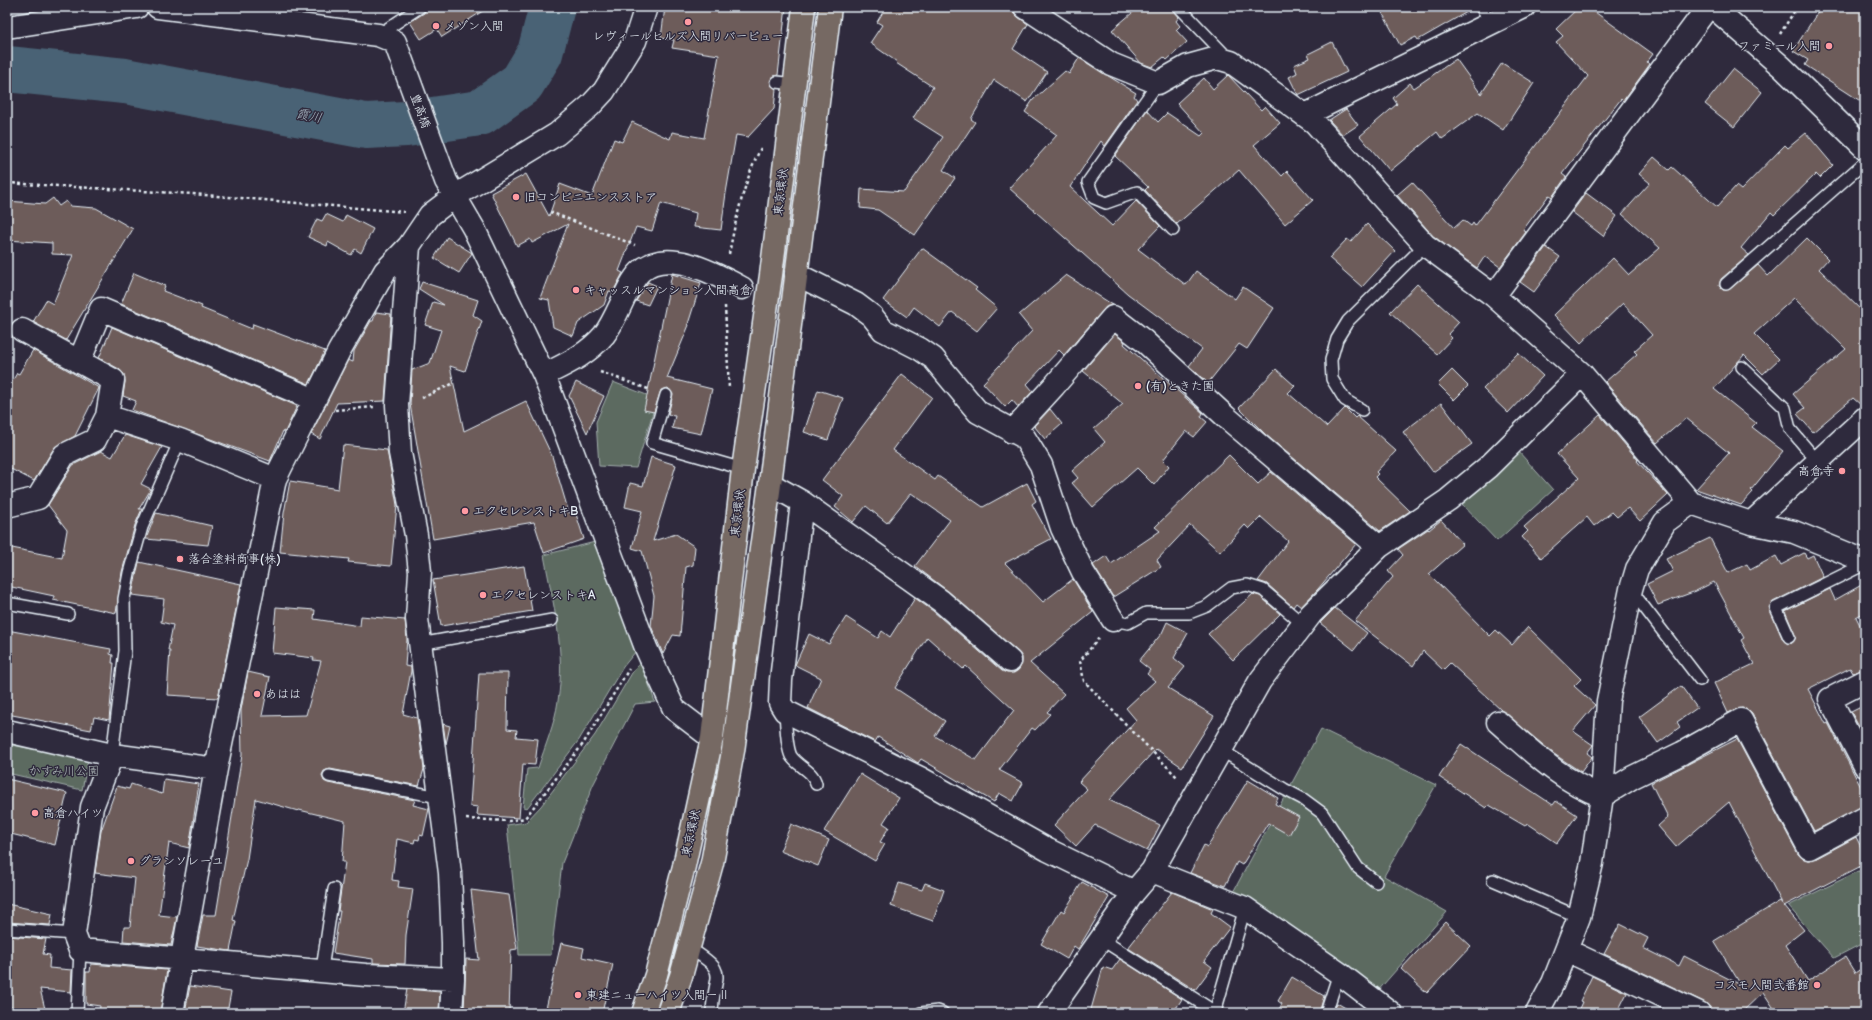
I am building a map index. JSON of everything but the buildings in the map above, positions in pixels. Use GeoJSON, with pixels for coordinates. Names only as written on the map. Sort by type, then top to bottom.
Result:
{"type":"FeatureCollection","features":[{"type":"Feature","properties":{"kind":"highway","name":"東京環状"},"geometry":{"type":"LineString","coordinates":[[642,1013],[656,975],[684,866],[712,738],[743,470],[771,275],[786,83],[804,7]]}},
{"type":"Feature","properties":{"kind":"highway"},"geometry":{"type":"LineString","coordinates":[[668,1013],[689,948],[712,863],[733,750],[770,484],[830,7]]}},
{"type":"Feature","properties":{"kind":"street"},"geometry":{"type":"LineString","coordinates":[[7,26],[137,7]]}},
{"type":"Feature","properties":{"kind":"street"},"geometry":{"type":"LineString","coordinates":[[167,7],[246,13],[386,39]]}},
{"type":"Feature","properties":{"kind":"street"},"geometry":{"type":"LineString","coordinates":[[172,1013],[216,769],[275,479],[339,351],[385,271],[409,246],[430,214],[450,188],[557,134],[580,116],[604,91],[614,76],[635,41],[646,7]]}},
{"type":"Feature","properties":{"kind":"street"},"geometry":{"type":"LineString","coordinates":[[1025,7],[1110,64],[1158,83],[1188,66],[1195,64],[1217,58],[1232,62],[1314,122],[1425,245],[1494,296],[1582,374],[1691,503],[1751,523],[1794,532],[1845,551],[1865,562]]}},
{"type":"Feature","properties":{"kind":"street"},"geometry":{"type":"LineString","coordinates":[[1305,115],[1485,15],[1524,7]]}},
{"type":"Feature","properties":{"kind":"street"},"geometry":{"type":"LineString","coordinates":[[1494,296],[1708,7]]}},
{"type":"Feature","properties":{"kind":"street"},"geometry":{"type":"LineString","coordinates":[[1713,7],[1767,55],[1865,148]]}},
{"type":"Feature","properties":{"kind":"street","name":"豊高橋"},"geometry":{"type":"LineString","coordinates":[[386,39],[450,188],[474,229],[544,375],[646,648],[674,709],[712,738]]}},
{"type":"Feature","properties":{"kind":"street"},"geometry":{"type":"LineString","coordinates":[[409,246],[397,408],[400,453],[416,536],[420,572],[417,618],[440,808],[450,873],[454,979],[451,1013]]}},
{"type":"Feature","properties":{"kind":"street"},"geometry":{"type":"LineString","coordinates":[[544,375],[584,354],[604,335],[614,320],[640,272],[654,264],[668,260],[684,263],[733,283]]}},
{"type":"Feature","properties":{"kind":"street"},"geometry":{"type":"LineString","coordinates":[[796,274],[856,304],[872,316],[883,330],[933,358],[978,412],[1012,432],[1024,437],[1041,465],[1062,528],[1083,572],[1113,620]]}},
{"type":"Feature","properties":{"kind":"street"},"geometry":{"type":"LineString","coordinates":[[79,362],[101,309],[313,404]]}},
{"type":"Feature","properties":{"kind":"street"},"geometry":{"type":"LineString","coordinates":[[1012,432],[1054,386],[1112,316],[1144,341],[1226,417],[1378,547]]}},
{"type":"Feature","properties":{"kind":"street"},"geometry":{"type":"LineString","coordinates":[[7,506],[38,498],[64,455],[95,440],[106,416],[113,380],[22,330]]}},
{"type":"Feature","properties":{"kind":"street"},"geometry":{"type":"LineString","coordinates":[[1054,1011],[1101,939],[1134,892],[1152,871],[1260,681],[1311,614],[1378,547],[1448,500],[1488,467],[1582,374]]}},
{"type":"Feature","properties":{"kind":"street"},"geometry":{"type":"LineString","coordinates":[[106,416],[180,440],[275,479]]}},
{"type":"Feature","properties":{"kind":"street"},"geometry":{"type":"LineString","coordinates":[[1751,523],[1865,418]]}},
{"type":"Feature","properties":{"kind":"street"},"geometry":{"type":"LineString","coordinates":[[770,484],[802,502],[941,601],[1010,661]]}},
{"type":"Feature","properties":{"kind":"street"},"geometry":{"type":"LineString","coordinates":[[802,502],[781,680],[780,703],[785,711],[920,778],[1048,850],[1134,892]]}},
{"type":"Feature","properties":{"kind":"street"},"geometry":{"type":"LineString","coordinates":[[1537,1013],[1553,983],[1579,918],[1592,863],[1602,796],[1608,701],[1631,589],[1637,569],[1665,522],[1691,503]]}},
{"type":"Feature","properties":{"kind":"street"},"geometry":{"type":"LineString","coordinates":[[1865,680],[1830,699],[1865,766]]}},
{"type":"Feature","properties":{"kind":"street"},"geometry":{"type":"LineString","coordinates":[[1602,796],[1633,777],[1682,753],[1741,720],[1808,848],[1865,818]]}},
{"type":"Feature","properties":{"kind":"street"},"geometry":{"type":"LineString","coordinates":[[1498,722],[1546,764],[1583,789],[1602,796]]}},
{"type":"Feature","properties":{"kind":"street"},"geometry":{"type":"LineString","coordinates":[[7,731],[112,755],[216,769]]}},
{"type":"Feature","properties":{"kind":"street"},"geometry":{"type":"LineString","coordinates":[[112,755],[92,807],[77,942],[183,957],[366,974],[454,979]]}},
{"type":"Feature","properties":{"kind":"street"},"geometry":{"type":"LineString","coordinates":[[1152,871],[1245,908],[1339,973],[1391,1013]]}},
{"type":"Feature","properties":{"kind":"street"},"geometry":{"type":"LineString","coordinates":[[1566,950],[1700,1013]]}},
{"type":"Feature","properties":{"kind":"lane"},"geometry":{"type":"LineString","coordinates":[[386,39],[420,7]]}},
{"type":"Feature","properties":{"kind":"lane"},"geometry":{"type":"LineString","coordinates":[[1179,7],[1232,62]]}},
{"type":"Feature","properties":{"kind":"lane"},"geometry":{"type":"LineString","coordinates":[[1158,83],[1088,182],[1094,198],[1106,203],[1138,192],[1173,230]]}},
{"type":"Feature","properties":{"kind":"lane"},"geometry":{"type":"LineString","coordinates":[[1726,284],[1865,162]]}},
{"type":"Feature","properties":{"kind":"lane"},"geometry":{"type":"LineString","coordinates":[[1362,410],[1345,400],[1332,379],[1331,360],[1337,340],[1348,321],[1425,245]]}},
{"type":"Feature","properties":{"kind":"lane"},"geometry":{"type":"LineString","coordinates":[[1742,367],[1785,408],[1790,429],[1818,462]]}},
{"type":"Feature","properties":{"kind":"lane"},"geometry":{"type":"LineString","coordinates":[[666,395],[652,443],[743,470]]}},
{"type":"Feature","properties":{"kind":"lane"},"geometry":{"type":"LineString","coordinates":[[112,755],[125,650],[124,599],[129,573],[145,520],[180,440]]}},
{"type":"Feature","properties":{"kind":"lane"},"geometry":{"type":"LineString","coordinates":[[1789,637],[1776,608],[1865,562]]}},
{"type":"Feature","properties":{"kind":"lane"},"geometry":{"type":"LineString","coordinates":[[1113,620],[1128,623],[1146,613],[1189,613],[1207,606],[1231,588],[1247,585],[1262,590],[1304,625]]}},
{"type":"Feature","properties":{"kind":"lane"},"geometry":{"type":"LineString","coordinates":[[1631,589],[1700,680]]}},
{"type":"Feature","properties":{"kind":"lane"},"geometry":{"type":"LineString","coordinates":[[7,603],[68,614]]}},
{"type":"Feature","properties":{"kind":"lane"},"geometry":{"type":"LineString","coordinates":[[420,644],[552,620]]}},
{"type":"Feature","properties":{"kind":"lane"},"geometry":{"type":"LineString","coordinates":[[785,711],[789,750],[792,756],[809,771],[816,784]]}},
{"type":"Feature","properties":{"kind":"lane"},"geometry":{"type":"LineString","coordinates":[[1221,750],[1284,789],[1303,798],[1322,813],[1358,868],[1376,882]]}},
{"type":"Feature","properties":{"kind":"lane"},"geometry":{"type":"LineString","coordinates":[[329,776],[440,808]]}},
{"type":"Feature","properties":{"kind":"lane"},"geometry":{"type":"LineString","coordinates":[[1493,880],[1579,918]]}},
{"type":"Feature","properties":{"kind":"lane"},"geometry":{"type":"LineString","coordinates":[[322,969],[334,888]]}},
{"type":"Feature","properties":{"kind":"lane"},"geometry":{"type":"LineString","coordinates":[[1101,939],[1215,1012],[1245,908]]}},
{"type":"Feature","properties":{"kind":"lane"},"geometry":{"type":"LineString","coordinates":[[7,929],[77,942],[77,1013]]}},
{"type":"Feature","properties":{"kind":"lane"},"geometry":{"type":"LineString","coordinates":[[689,948],[708,959],[716,968],[718,980],[712,1013]]}},
{"type":"Feature","properties":{"kind":"lane"},"geometry":{"type":"LineString","coordinates":[[1326,1013],[1339,973]]}},
{"type":"Feature","properties":{"kind":"lane"},"geometry":{"type":"LineString","coordinates":[[921,1013],[938,1011],[943,1013]]}},
{"type":"Feature","properties":{"kind":"path"},"geometry":{"type":"LineString","coordinates":[[1767,55],[1797,7]]}},
{"type":"Feature","properties":{"kind":"path"},"geometry":{"type":"LineString","coordinates":[[729,393],[734,226],[755,158],[762,145]]}},
{"type":"Feature","properties":{"kind":"path"},"geometry":{"type":"LineString","coordinates":[[7,183],[194,194],[430,214]]}},
{"type":"Feature","properties":{"kind":"path"},"geometry":{"type":"LineString","coordinates":[[550,212],[651,252],[654,264]]}},
{"type":"Feature","properties":{"kind":"path"},"geometry":{"type":"LineString","coordinates":[[572,361],[666,395]]}},
{"type":"Feature","properties":{"kind":"path"},"geometry":{"type":"LineString","coordinates":[[313,404],[340,410],[397,408],[454,383]]}},
{"type":"Feature","properties":{"kind":"path"},"geometry":{"type":"LineString","coordinates":[[1113,620],[1080,661],[1084,682],[1195,795]]}},
{"type":"Feature","properties":{"kind":"path"},"geometry":{"type":"LineString","coordinates":[[440,808],[509,821],[525,818],[583,744],[629,669],[646,648]]}},
{"type":"Feature","properties":{"kind":"green space"},"geometry":{"type":"Polygon","coordinates":[[[613,382],[657,399],[636,468],[599,466],[596,422],[613,382]]]}},
{"type":"Feature","properties":{"kind":"green space"},"geometry":{"type":"Polygon","coordinates":[[[1518,451],[1553,490],[1497,541],[1461,503],[1518,451]]]}},
{"type":"Feature","properties":{"kind":"green space"},"geometry":{"type":"Polygon","coordinates":[[[595,542],[636,651],[623,667],[579,740],[527,808],[523,807],[527,769],[538,768],[555,718],[560,683],[557,628],[544,555],[595,542]]]}},
{"type":"Feature","properties":{"kind":"green space"},"geometry":{"type":"Polygon","coordinates":[[[641,662],[655,702],[635,704],[593,785],[562,863],[551,955],[519,955],[507,825],[526,822],[541,806],[595,735],[632,673],[641,662]]]}},
{"type":"Feature","properties":{"kind":"green space"},"geometry":{"type":"Polygon","coordinates":[[[1321,729],[1436,785],[1384,876],[1447,912],[1376,993],[1231,896],[1321,729]]]}},
{"type":"Feature","properties":{"kind":"green space","name":"かすみ川公園"},"geometry":{"type":"Polygon","coordinates":[[[7,744],[88,760],[82,790],[7,773],[7,744]]]}},
{"type":"Feature","properties":{"kind":"green space"},"geometry":{"type":"Polygon","coordinates":[[[1865,868],[1865,942],[1834,958],[1788,906],[1865,868]]]}},
{"type":"Feature","properties":{"kind":"waterway","name":"霞川"},"geometry":{"type":"LineString","coordinates":[[7,69],[125,81],[366,126],[406,124],[480,113],[522,83],[540,53],[552,7]]}},
{"type":"Feature","properties":{"kind":"place","name":"レヴィールヒルズ入間リバービュー"},"geometry":{"type":"Point","coordinates":[688,22]}},
{"type":"Feature","properties":{"kind":"place","name":"メゾン入間"},"geometry":{"type":"Point","coordinates":[436,26]}},
{"type":"Feature","properties":{"kind":"place","name":"ファミール入間"},"geometry":{"type":"Point","coordinates":[1829,46]}},
{"type":"Feature","properties":{"kind":"place","name":"旧コンビニエンスストア"},"geometry":{"type":"Point","coordinates":[516,197]}},
{"type":"Feature","properties":{"kind":"place","name":"キャッスルマンション入間高倉"},"geometry":{"type":"Point","coordinates":[576,290]}},
{"type":"Feature","properties":{"kind":"place","name":"(有)ときた園"},"geometry":{"type":"Point","coordinates":[1138,386]}},
{"type":"Feature","properties":{"kind":"place","name":"高倉寺"},"geometry":{"type":"Point","coordinates":[1842,471]}},
{"type":"Feature","properties":{"kind":"place","name":"エクセレンストキB"},"geometry":{"type":"Point","coordinates":[465,511]}},
{"type":"Feature","properties":{"kind":"place","name":"落合塗料商事(株)"},"geometry":{"type":"Point","coordinates":[180,559]}},
{"type":"Feature","properties":{"kind":"place","name":"エクセレンストキA"},"geometry":{"type":"Point","coordinates":[483,595]}},
{"type":"Feature","properties":{"kind":"place","name":"あはは"},"geometry":{"type":"Point","coordinates":[257,694]}},
{"type":"Feature","properties":{"kind":"place","name":"高倉ハイツ"},"geometry":{"type":"Point","coordinates":[35,813]}},
{"type":"Feature","properties":{"kind":"place","name":"グランソレーユ"},"geometry":{"type":"Point","coordinates":[131,861]}},
{"type":"Feature","properties":{"kind":"place","name":"コスモ入間弐番館"},"geometry":{"type":"Point","coordinates":[1817,985]}},
{"type":"Feature","properties":{"kind":"place","name":"東建ニューハイツ入間－Ⅱ"},"geometry":{"type":"Point","coordinates":[578,995]}}]}
